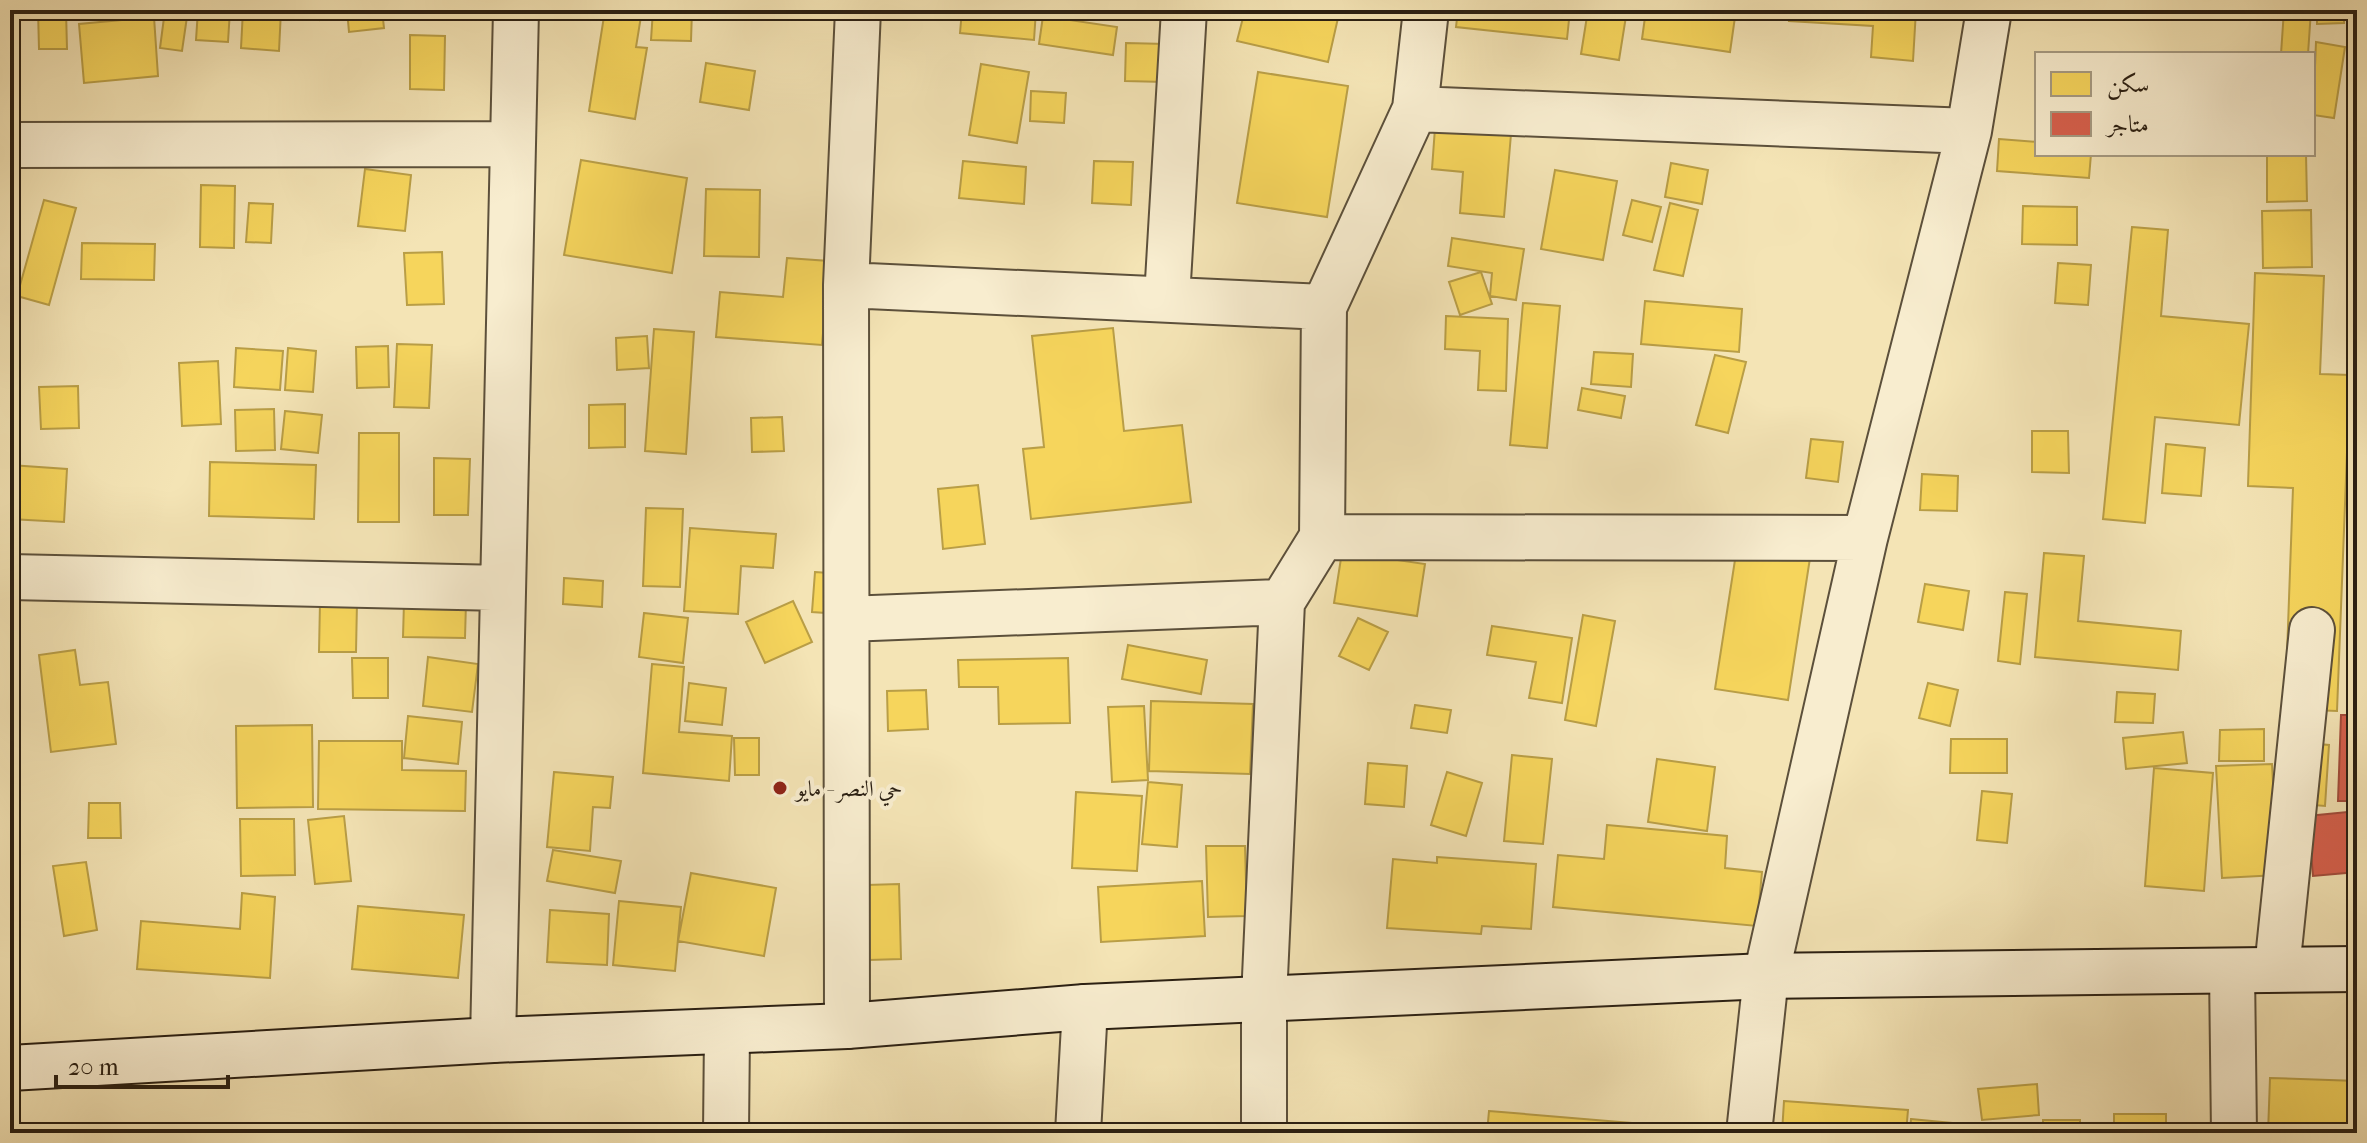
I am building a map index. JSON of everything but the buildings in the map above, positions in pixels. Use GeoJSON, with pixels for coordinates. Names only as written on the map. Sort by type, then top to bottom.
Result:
{"type":"FeatureCollection","features":[{"type":"Feature","properties":{"kind":"street"},"geometry":{"type":"LineString","coordinates":[[493,1040],[516,10]]}},
{"type":"Feature","properties":{"kind":"street"},"geometry":{"type":"LineString","coordinates":[[847,1026],[846,285],[858,10]]}},
{"type":"Feature","properties":{"kind":"street"},"geometry":{"type":"LineString","coordinates":[[1167,298],[1184,10]]}},
{"type":"Feature","properties":{"kind":"street"},"geometry":{"type":"LineString","coordinates":[[1264,1133],[1264,999],[1282,602],[1322,537],[1324,307],[1415,109],[1426,10]]}},
{"type":"Feature","properties":{"kind":"street"},"geometry":{"type":"LineString","coordinates":[[1749,1133],[1766,976],[1865,538],[1969,131],[1989,10]]}},
{"type":"Feature","properties":{"kind":"street"},"geometry":{"type":"LineString","coordinates":[[1415,109],[1969,131]]}},
{"type":"Feature","properties":{"kind":"street"},"geometry":{"type":"LineString","coordinates":[[10,145],[512,144]]}},
{"type":"Feature","properties":{"kind":"street"},"geometry":{"type":"LineString","coordinates":[[846,285],[1324,307]]}},
{"type":"Feature","properties":{"kind":"street"},"geometry":{"type":"LineString","coordinates":[[1322,537],[1865,538]]}},
{"type":"Feature","properties":{"kind":"street"},"geometry":{"type":"LineString","coordinates":[[10,577],[503,588]]}},
{"type":"Feature","properties":{"kind":"street"},"geometry":{"type":"LineString","coordinates":[[847,619],[1282,602]]}},
{"type":"Feature","properties":{"kind":"street"},"geometry":{"type":"LineString","coordinates":[[2277,969],[2312,630]]}},
{"type":"Feature","properties":{"kind":"street"},"geometry":{"type":"LineString","coordinates":[[10,1068],[493,1040],[847,1026],[1085,1007],[1766,976],[2357,969]]}},
{"type":"Feature","properties":{"kind":"street"},"geometry":{"type":"LineString","coordinates":[[2232,971],[2234,1133]]}},
{"type":"Feature","properties":{"kind":"street"},"geometry":{"type":"LineString","coordinates":[[1078,1133],[1085,1007]]}},
{"type":"Feature","properties":{"kind":"street"},"geometry":{"type":"LineString","coordinates":[[726,1133],[727,1032]]}},
{"type":"Feature","properties":{"kind":"place","name":"حي النصر - مايو"},"geometry":{"type":"Point","coordinates":[780,788]}}]}
